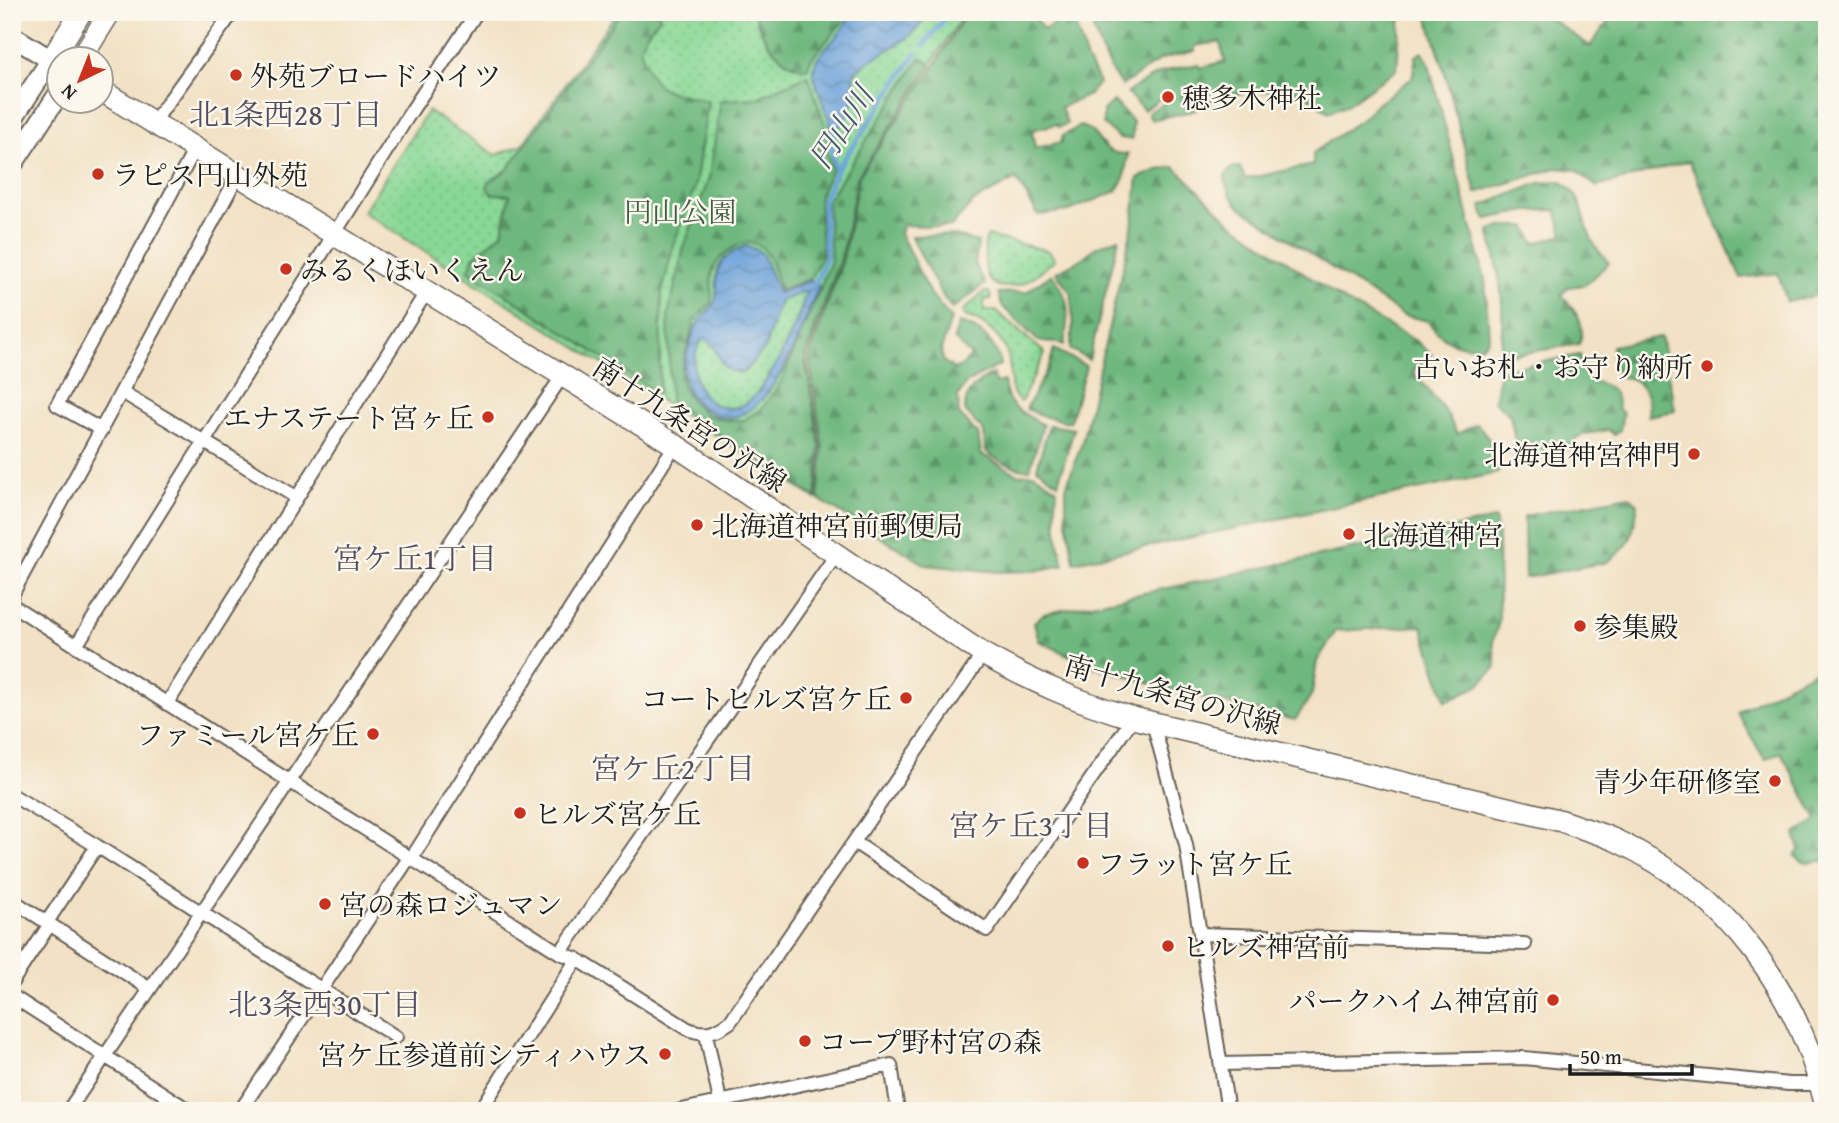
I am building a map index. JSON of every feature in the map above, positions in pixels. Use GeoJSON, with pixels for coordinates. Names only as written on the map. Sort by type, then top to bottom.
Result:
{"type":"FeatureCollection","features":[{"type":"Feature","properties":{"kind":"main road"},"geometry":{"type":"LineString","coordinates":[[64,46],[81,12]]}},
{"type":"Feature","properties":{"kind":"main road"},"geometry":{"type":"LineString","coordinates":[[89,46],[110,12]]}},
{"type":"Feature","properties":{"kind":"main road","name":"南十九条宮の沢線"},"geometry":{"type":"LineString","coordinates":[[116,101],[675,445],[983,654],[1031,681],[1067,697],[1143,720],[1562,821],[1617,841],[1666,869],[1708,903],[1748,942],[1776,979],[1825,1083],[1827,1111]]}},
{"type":"Feature","properties":{"kind":"street"},"geometry":{"type":"LineString","coordinates":[[153,123],[233,12]]}},
{"type":"Feature","properties":{"kind":"street"},"geometry":{"type":"LineString","coordinates":[[76,646],[403,124],[477,12]]}},
{"type":"Feature","properties":{"kind":"street"},"geometry":{"type":"LineString","coordinates":[[12,36],[46,57]]}},
{"type":"Feature","properties":{"kind":"street"},"geometry":{"type":"LineString","coordinates":[[12,119],[46,75]]}},
{"type":"Feature","properties":{"kind":"street"},"geometry":{"type":"LineString","coordinates":[[12,165],[46,113]]}},
{"type":"Feature","properties":{"kind":"street"},"geometry":{"type":"LineString","coordinates":[[102,430],[57,405],[195,149]]}},
{"type":"Feature","properties":{"kind":"street"},"geometry":{"type":"LineString","coordinates":[[12,595],[238,175]]}},
{"type":"Feature","properties":{"kind":"street"},"geometry":{"type":"LineString","coordinates":[[167,704],[427,291]]}},
{"type":"Feature","properties":{"kind":"street"},"geometry":{"type":"LineString","coordinates":[[68,1111],[564,375]]}},
{"type":"Feature","properties":{"kind":"street"},"geometry":{"type":"LineString","coordinates":[[122,392],[296,497]]}},
{"type":"Feature","properties":{"kind":"street"},"geometry":{"type":"LineString","coordinates":[[240,1111],[410,858],[675,445]]}},
{"type":"Feature","properties":{"kind":"street"},"geometry":{"type":"LineString","coordinates":[[560,953],[836,555]]}},
{"type":"Feature","properties":{"kind":"street"},"geometry":{"type":"LineString","coordinates":[[12,606],[560,953],[577,959],[688,1029],[706,1034],[719,1030],[730,1022],[983,654]]}},
{"type":"Feature","properties":{"kind":"street"},"geometry":{"type":"LineString","coordinates":[[854,842],[987,930],[1143,720]]}},
{"type":"Feature","properties":{"kind":"street"},"geometry":{"type":"LineString","coordinates":[[1143,720],[1186,845],[1228,1111]]}},
{"type":"Feature","properties":{"kind":"street"},"geometry":{"type":"LineString","coordinates":[[12,795],[396,1037]]}},
{"type":"Feature","properties":{"kind":"street"},"geometry":{"type":"LineString","coordinates":[[12,982],[96,846]]}},
{"type":"Feature","properties":{"kind":"street"},"geometry":{"type":"LineString","coordinates":[[12,900],[150,989]]}},
{"type":"Feature","properties":{"kind":"street"},"geometry":{"type":"LineString","coordinates":[[1200,934],[1525,944]]}},
{"type":"Feature","properties":{"kind":"street"},"geometry":{"type":"LineString","coordinates":[[480,1111],[577,959]]}},
{"type":"Feature","properties":{"kind":"street"},"geometry":{"type":"LineString","coordinates":[[12,996],[190,1111]]}},
{"type":"Feature","properties":{"kind":"street"},"geometry":{"type":"LineString","coordinates":[[706,1034],[721,1106]]}},
{"type":"Feature","properties":{"kind":"street"},"geometry":{"type":"LineString","coordinates":[[1221,1064],[1524,1058],[1789,1084],[1825,1083]]}},
{"type":"Feature","properties":{"kind":"street"},"geometry":{"type":"LineString","coordinates":[[677,1111],[721,1106],[891,1065],[898,1111]]}},
{"type":"Feature","properties":{"kind":"green space","name":"円山公園"},"geometry":{"type":"Polygon","coordinates":[[[617,12],[965,12],[858,176],[842,258],[806,358],[821,447],[816,499],[363,212],[428,111],[496,155],[522,145],[617,12]]]}},
{"type":"Feature","properties":{"kind":"green space"},"geometry":{"type":"Polygon","coordinates":[[[621,12],[657,12],[660,17],[647,33],[640,48],[650,75],[656,83],[671,92],[708,101],[695,187],[673,246],[662,293],[659,394],[469,271],[473,257],[502,233],[510,195],[491,194],[487,187],[489,182],[507,170],[621,12]]]}},
{"type":"Feature","properties":{"kind":"green space"},"geometry":{"type":"Polygon","coordinates":[[[754,12],[842,12],[842,23],[811,59],[807,69],[788,62],[773,49],[761,31],[754,12]]]}},
{"type":"Feature","properties":{"kind":"green space"},"geometry":{"type":"Polygon","coordinates":[[[967,12],[1030,12],[1044,30],[1061,18],[1072,15],[1087,60],[1099,83],[1089,95],[1061,107],[1067,124],[1032,130],[1035,148],[1062,142],[1062,136],[1080,126],[1093,133],[1111,151],[1128,154],[1124,178],[1117,191],[1069,211],[1038,215],[1016,179],[973,202],[951,227],[903,225],[900,233],[929,292],[951,319],[941,350],[943,361],[954,369],[963,365],[971,356],[954,339],[959,323],[974,328],[996,350],[1000,365],[966,383],[958,396],[959,414],[978,434],[981,454],[1019,475],[1034,473],[1057,489],[1057,527],[1064,565],[1034,571],[999,572],[926,565],[818,499],[823,447],[809,358],[843,259],[859,176],[934,66],[967,12]]]}},
{"type":"Feature","properties":{"kind":"green space"},"geometry":{"type":"Polygon","coordinates":[[[1139,12],[1157,12],[1160,17],[1173,12],[1401,12],[1397,69],[1348,104],[1329,112],[1302,92],[1282,89],[1236,94],[1209,101],[1196,110],[1152,120],[1149,112],[1173,98],[1170,92],[1144,110],[1127,93],[1145,80],[1169,70],[1199,64],[1200,68],[1225,61],[1220,42],[1195,46],[1195,51],[1161,59],[1122,86],[1108,65],[1092,26],[1139,12]]]}},
{"type":"Feature","properties":{"kind":"green space"},"geometry":{"type":"Polygon","coordinates":[[[1426,12],[1541,12],[1590,46],[1615,12],[1827,12],[1827,293],[1787,302],[1778,273],[1741,278],[1689,161],[1597,187],[1576,170],[1556,168],[1476,193],[1444,69],[1426,12]]]}},
{"type":"Feature","properties":{"kind":"green space"},"geometry":{"type":"Polygon","coordinates":[[[1422,52],[1428,61],[1485,279],[1489,338],[1482,346],[1451,342],[1438,333],[1428,321],[1403,315],[1240,207],[1231,197],[1226,185],[1225,176],[1232,168],[1240,167],[1245,179],[1313,165],[1313,153],[1366,116],[1373,107],[1412,78],[1416,56],[1422,52]]]}},
{"type":"Feature","properties":{"kind":"green space"},"geometry":{"type":"Polygon","coordinates":[[[921,57],[931,65],[858,176],[841,258],[805,357],[820,447],[816,498],[670,402],[668,316],[684,247],[709,178],[721,100],[757,98],[808,75],[829,136],[827,151],[832,169],[819,196],[822,256],[810,279],[780,290],[770,259],[758,245],[743,244],[728,251],[713,271],[711,303],[695,319],[681,371],[682,385],[691,400],[707,415],[724,420],[744,420],[762,408],[781,382],[831,261],[827,201],[921,57]]]}},
{"type":"Feature","properties":{"kind":"green space"},"geometry":{"type":"Polygon","coordinates":[[[1114,101],[1133,122],[1132,139],[1119,138],[1103,124],[1103,110],[1114,101]]]}},
{"type":"Feature","properties":{"kind":"green space"},"geometry":{"type":"Polygon","coordinates":[[[1175,167],[1229,221],[1346,302],[1416,341],[1432,355],[1413,371],[1447,414],[1457,434],[1477,424],[1497,453],[1498,473],[1074,562],[1066,515],[1066,487],[1082,442],[1132,228],[1138,178],[1175,167]]]}},
{"type":"Feature","properties":{"kind":"green space"},"geometry":{"type":"Polygon","coordinates":[[[1559,181],[1568,186],[1579,201],[1594,244],[1609,263],[1585,285],[1568,287],[1561,295],[1581,324],[1579,344],[1499,357],[1501,292],[1489,230],[1505,226],[1526,226],[1535,243],[1563,235],[1556,210],[1527,211],[1486,219],[1481,206],[1539,183],[1559,181]]]}},
{"type":"Feature","properties":{"kind":"green space"},"geometry":{"type":"Polygon","coordinates":[[[951,235],[978,242],[975,265],[985,284],[952,309],[940,292],[911,236],[951,235]]]}},
{"type":"Feature","properties":{"kind":"green space"},"geometry":{"type":"Polygon","coordinates":[[[988,236],[1049,251],[1055,260],[1024,282],[1004,287],[997,285],[988,278],[986,272],[985,245],[988,236]]]}},
{"type":"Feature","properties":{"kind":"green space"},"geometry":{"type":"Polygon","coordinates":[[[1119,238],[1089,360],[1070,349],[1073,325],[1071,293],[1056,272],[1080,260],[1096,247],[1119,238]]]}},
{"type":"Feature","properties":{"kind":"green space"},"geometry":{"type":"Polygon","coordinates":[[[1052,274],[1066,300],[1064,345],[1037,340],[1002,306],[998,293],[1026,292],[1052,274]]]}},
{"type":"Feature","properties":{"kind":"green space"},"geometry":{"type":"Polygon","coordinates":[[[984,292],[989,292],[991,299],[984,300],[984,311],[996,311],[1045,353],[1021,402],[1013,393],[1008,356],[1002,342],[985,326],[962,312],[984,292]]]}},
{"type":"Feature","properties":{"kind":"green space"},"geometry":{"type":"Polygon","coordinates":[[[1661,337],[1675,411],[1648,416],[1648,402],[1644,390],[1635,381],[1621,377],[1614,366],[1612,346],[1661,337]]]}},
{"type":"Feature","properties":{"kind":"green space"},"geometry":{"type":"Polygon","coordinates":[[[1054,349],[1086,366],[1070,422],[1026,409],[1049,366],[1054,349]]]}},
{"type":"Feature","properties":{"kind":"green space"},"geometry":{"type":"Polygon","coordinates":[[[1580,355],[1584,371],[1591,381],[1608,387],[1614,393],[1619,410],[1623,413],[1620,430],[1614,435],[1609,430],[1585,434],[1575,438],[1577,447],[1519,461],[1510,415],[1494,401],[1500,370],[1580,355]]]}},
{"type":"Feature","properties":{"kind":"green space"},"geometry":{"type":"Polygon","coordinates":[[[993,374],[995,383],[1004,381],[1008,398],[1016,409],[1043,425],[1030,469],[1012,466],[988,453],[985,449],[984,432],[965,411],[972,388],[993,374]]]}},
{"type":"Feature","properties":{"kind":"green space"},"geometry":{"type":"Polygon","coordinates":[[[1049,425],[1074,429],[1058,483],[1037,468],[1049,425]]]}},
{"type":"Feature","properties":{"kind":"green space"},"geometry":{"type":"Polygon","coordinates":[[[1629,496],[1638,504],[1635,523],[1631,537],[1616,556],[1607,562],[1525,578],[1524,516],[1629,496]]]}},
{"type":"Feature","properties":{"kind":"green space"},"geometry":{"type":"Polygon","coordinates":[[[1495,519],[1498,536],[1499,622],[1493,641],[1496,667],[1478,686],[1446,701],[1422,626],[1336,631],[1317,661],[1312,694],[1295,720],[1180,692],[1089,665],[1039,641],[1034,622],[1044,614],[1495,519]]]}},
{"type":"Feature","properties":{"kind":"green space"},"geometry":{"type":"Polygon","coordinates":[[[1827,665],[1827,862],[1808,863],[1795,856],[1800,849],[1795,834],[1817,820],[1781,752],[1765,760],[1738,714],[1744,708],[1827,665]]]}},
{"type":"Feature","properties":{"kind":"water"},"geometry":{"type":"Polygon","coordinates":[[[847,12],[925,12],[922,22],[906,39],[854,73],[856,96],[834,136],[813,74],[819,57],[843,29],[847,12]]]}},
{"type":"Feature","properties":{"kind":"water"},"geometry":{"type":"Polygon","coordinates":[[[742,247],[758,250],[763,255],[779,293],[811,280],[819,286],[778,378],[763,399],[745,413],[726,417],[704,409],[695,401],[688,391],[683,373],[697,325],[715,301],[718,269],[732,252],[742,247]],[[806,291],[780,301],[765,348],[744,372],[727,369],[710,343],[703,339],[694,363],[699,388],[706,398],[727,408],[741,406],[751,400],[781,354],[806,291]]]}},
{"type":"Feature","properties":{"kind":"waterway","name":"円山川"},"geometry":{"type":"LineString","coordinates":[[924,45],[950,12]]}},
{"type":"Feature","properties":{"kind":"waterway","name":"円山川"},"geometry":{"type":"LineString","coordinates":[[809,286],[815,284],[826,258],[823,200],[836,171],[916,54]]}},
{"type":"Feature","properties":{"kind":"waterway"},"geometry":{"type":"LineString","coordinates":[[834,131],[831,145],[836,171]]}},
{"type":"Feature","properties":{"kind":"place","name":"外苑ブロードハイツ"},"geometry":{"type":"Point","coordinates":[236,75]}},
{"type":"Feature","properties":{"kind":"place","name":"穂多木神社"},"geometry":{"type":"Point","coordinates":[1168,97]}},
{"type":"Feature","properties":{"kind":"place","name":"ラピス円山外苑"},"geometry":{"type":"Point","coordinates":[98,174]}},
{"type":"Feature","properties":{"kind":"place","name":"みるくほいくえん"},"geometry":{"type":"Point","coordinates":[286,269]}},
{"type":"Feature","properties":{"kind":"place","name":"古いお札・お守り納所"},"geometry":{"type":"Point","coordinates":[1707,366]}},
{"type":"Feature","properties":{"kind":"place","name":"エナステート宮ヶ丘"},"geometry":{"type":"Point","coordinates":[488,417]}},
{"type":"Feature","properties":{"kind":"place","name":"北海道神宮神門"},"geometry":{"type":"Point","coordinates":[1694,454]}},
{"type":"Feature","properties":{"kind":"place","name":"北海道神宮前郵便局"},"geometry":{"type":"Point","coordinates":[697,525]}},
{"type":"Feature","properties":{"kind":"place","name":"北海道神宮"},"geometry":{"type":"Point","coordinates":[1349,534]}},
{"type":"Feature","properties":{"kind":"place","name":"参集殿"},"geometry":{"type":"Point","coordinates":[1580,626]}},
{"type":"Feature","properties":{"kind":"place","name":"コートヒルズ宮ケ丘"},"geometry":{"type":"Point","coordinates":[906,698]}},
{"type":"Feature","properties":{"kind":"place","name":"ファミール宮ケ丘"},"geometry":{"type":"Point","coordinates":[373,734]}},
{"type":"Feature","properties":{"kind":"place","name":"青少年研修室"},"geometry":{"type":"Point","coordinates":[1775,781]}},
{"type":"Feature","properties":{"kind":"place","name":"ヒルズ宮ケ丘"},"geometry":{"type":"Point","coordinates":[520,813]}},
{"type":"Feature","properties":{"kind":"place","name":"フラット宮ケ丘"},"geometry":{"type":"Point","coordinates":[1083,863]}},
{"type":"Feature","properties":{"kind":"place","name":"宮の森ロジュマン"},"geometry":{"type":"Point","coordinates":[325,904]}},
{"type":"Feature","properties":{"kind":"place","name":"ヒルズ神宮前"},"geometry":{"type":"Point","coordinates":[1168,946]}},
{"type":"Feature","properties":{"kind":"place","name":"パークハイム神宮前"},"geometry":{"type":"Point","coordinates":[1553,1000]}},
{"type":"Feature","properties":{"kind":"place","name":"コープ野村宮の森"},"geometry":{"type":"Point","coordinates":[805,1041]}},
{"type":"Feature","properties":{"kind":"place","name":"宮ケ丘参道前シティハウス"},"geometry":{"type":"Point","coordinates":[665,1054]}},
{"type":"Feature","properties":{"kind":"district","name":"北1条西28丁目"},"geometry":{"type":"Point","coordinates":[286,114]}},
{"type":"Feature","properties":{"kind":"district","name":"宮ケ丘1丁目"},"geometry":{"type":"Point","coordinates":[415,558]}},
{"type":"Feature","properties":{"kind":"district","name":"宮ケ丘2丁目"},"geometry":{"type":"Point","coordinates":[673,768]}},
{"type":"Feature","properties":{"kind":"district","name":"宮ケ丘3丁目"},"geometry":{"type":"Point","coordinates":[1031,825]}},
{"type":"Feature","properties":{"kind":"district","name":"北3条西30丁目"},"geometry":{"type":"Point","coordinates":[325,1004]}}]}
